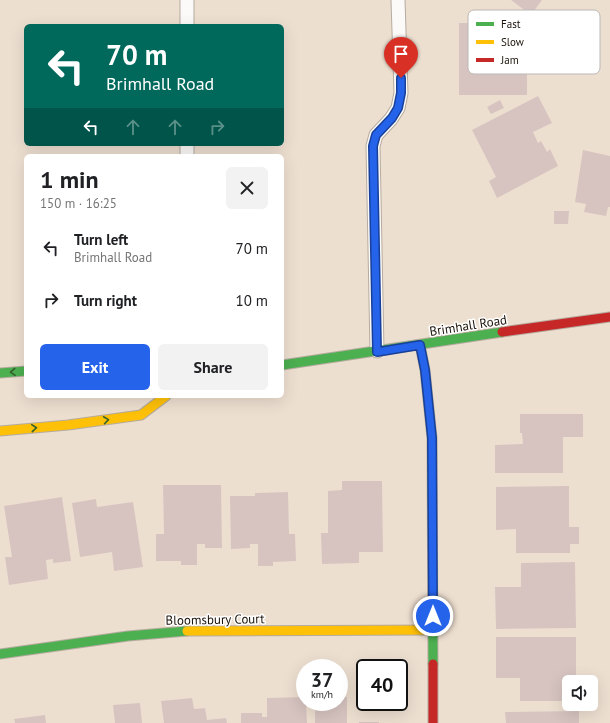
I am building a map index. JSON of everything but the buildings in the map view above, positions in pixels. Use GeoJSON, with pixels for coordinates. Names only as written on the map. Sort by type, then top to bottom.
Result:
{"type":"FeatureCollection","features":[{"type":"Feature","properties":{"kind":"street","name":"Brimhall Road"},"geometry":{"type":"LineString","coordinates":[[284,365],[610,317]]}},
{"type":"Feature","properties":{"kind":"street"},"geometry":{"type":"LineString","coordinates":[[420,345],[425,370],[432,438],[433,723]]}},
{"type":"Feature","properties":{"kind":"street"},"geometry":{"type":"LineString","coordinates":[[0,373],[24,371]]}},
{"type":"Feature","properties":{"kind":"street"},"geometry":{"type":"LineString","coordinates":[[0,431],[68,425],[141,415],[163,398]]}},
{"type":"Feature","properties":{"kind":"street","name":"Bloomsbury Court"},"geometry":{"type":"LineString","coordinates":[[0,654],[128,636],[179,631],[433,630]]}},
{"type":"Feature","properties":{"kind":"lane"},"geometry":{"type":"LineString","coordinates":[[187,0],[187,24]]}},
{"type":"Feature","properties":{"kind":"lane"},"geometry":{"type":"LineString","coordinates":[[377,352],[373,146],[376,135],[392,118],[398,108],[401,93],[398,0]]}},
{"type":"Feature","properties":{"kind":"traffic: fast"},"geometry":{"type":"LineString","coordinates":[[284,365],[502,332]]}},
{"type":"Feature","properties":{"kind":"traffic: fast"},"geometry":{"type":"LineString","coordinates":[[420,345],[425,370],[432,438],[433,664]]}},
{"type":"Feature","properties":{"kind":"traffic: fast"},"geometry":{"type":"LineString","coordinates":[[0,373],[24,371]]}},
{"type":"Feature","properties":{"kind":"traffic: fast"},"geometry":{"type":"LineString","coordinates":[[0,654],[128,636],[187,631]]}},
{"type":"Feature","properties":{"kind":"traffic: slow"},"geometry":{"type":"LineString","coordinates":[[0,431],[68,425],[141,415],[163,398]]}},
{"type":"Feature","properties":{"kind":"traffic: slow"},"geometry":{"type":"LineString","coordinates":[[187,631],[433,630]]}},
{"type":"Feature","properties":{"kind":"traffic: jam"},"geometry":{"type":"LineString","coordinates":[[502,332],[610,317]]}},
{"type":"Feature","properties":{"kind":"traffic: jam"},"geometry":{"type":"LineString","coordinates":[[433,664],[433,723]]}},
{"type":"Feature","properties":{"kind":"route"},"geometry":{"type":"LineString","coordinates":[[401,78],[401,93],[398,108],[392,118],[376,135],[373,146],[377,352],[420,345],[425,370],[432,438],[433,616]]}}]}
